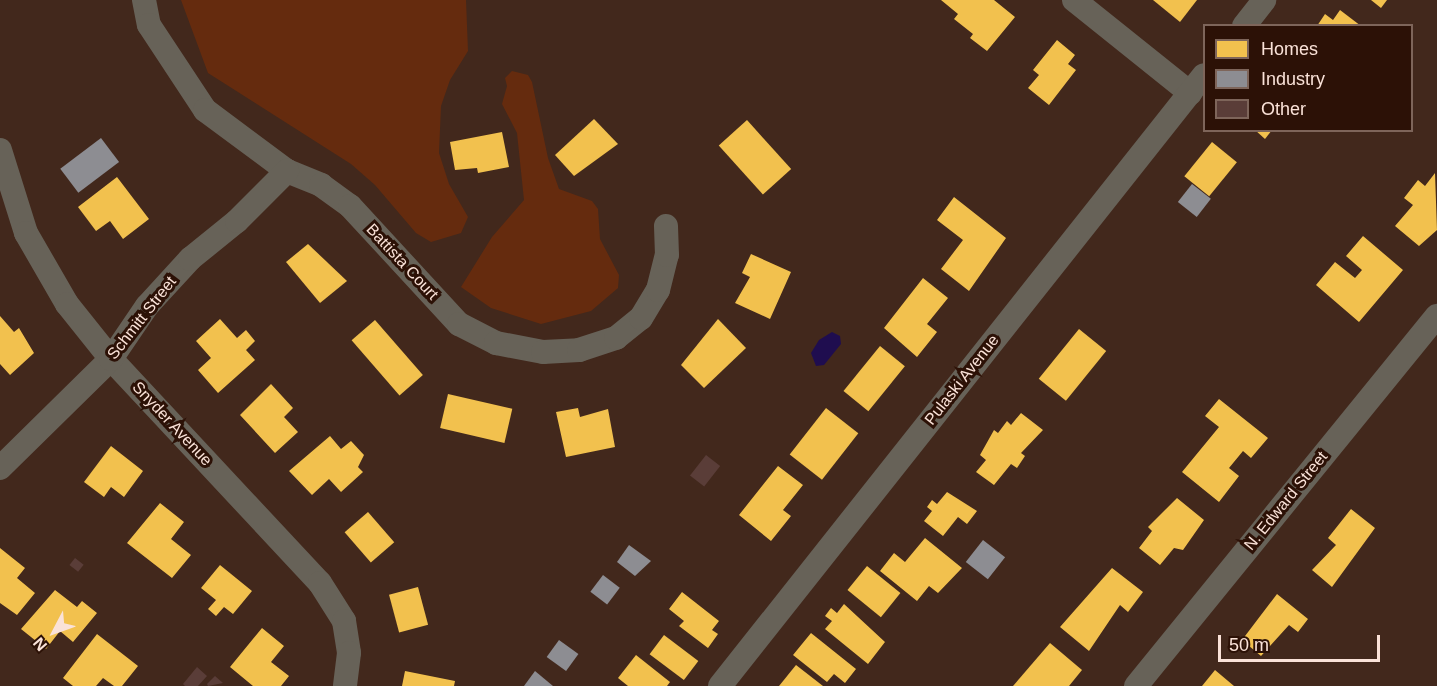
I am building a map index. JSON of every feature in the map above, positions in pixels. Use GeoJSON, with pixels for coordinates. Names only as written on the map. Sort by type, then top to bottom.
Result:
{"type":"FeatureCollection","features":[{"type":"Feature","properties":{"kind":"street","name":"Battista Court"},"geometry":{"type":"LineString","coordinates":[[144,0],[149,25],[205,110],[287,171],[321,185],[350,206],[459,324],[496,343],[543,352],[579,350],[616,338],[641,318],[658,290],[667,255],[666,226]]}},
{"type":"Feature","properties":{"kind":"street"},"geometry":{"type":"LineString","coordinates":[[1074,0],[1197,84]]}},
{"type":"Feature","properties":{"kind":"street"},"geometry":{"type":"LineString","coordinates":[[1246,24],[1264,0]]}},
{"type":"Feature","properties":{"kind":"street","name":"Pulaski Avenue"},"geometry":{"type":"LineString","coordinates":[[720,686],[1197,84]]}},
{"type":"Feature","properties":{"kind":"street","name":"Snyder Avenue"},"geometry":{"type":"LineString","coordinates":[[0,150],[26,233],[67,304],[111,359],[320,583],[344,621],[349,653],[345,686]]}},
{"type":"Feature","properties":{"kind":"street","name":"Schmitt Street"},"geometry":{"type":"LineString","coordinates":[[0,468],[111,359],[147,306],[190,259],[237,221],[287,171]]}},
{"type":"Feature","properties":{"kind":"street","name":"N. Edward Street"},"geometry":{"type":"LineString","coordinates":[[1136,686],[1437,316]]}},
{"type":"Feature","properties":{"kind":"shaded area"},"geometry":{"type":"Polygon","coordinates":[[[181,0],[466,0],[468,51],[450,80],[441,106],[439,153],[449,184],[468,217],[461,233],[431,242],[416,233],[375,185],[351,164],[208,73],[181,0]]]}},
{"type":"Feature","properties":{"kind":"shaded area"},"geometry":{"type":"Polygon","coordinates":[[[512,71],[528,75],[532,82],[548,158],[559,189],[592,201],[598,209],[600,239],[619,275],[618,288],[591,311],[541,324],[491,308],[461,287],[492,237],[524,200],[517,133],[502,104],[507,86],[505,78],[512,71]]]}},
{"type":"Feature","properties":{"kind":"shaded area"},"geometry":{"type":"Polygon","coordinates":[[[832,332],[840,336],[841,344],[824,365],[816,366],[811,353],[819,340],[832,332]]]}},
{"type":"Feature","properties":{"kind":"building: Homes"},"geometry":{"type":"Polygon","coordinates":[[[941,0],[994,0],[1015,17],[987,51],[970,38],[973,34],[954,19],[958,14],[941,0]]]}},
{"type":"Feature","properties":{"kind":"building: Homes"},"geometry":{"type":"Polygon","coordinates":[[[1153,0],[1197,0],[1180,22],[1153,0]]]}},
{"type":"Feature","properties":{"kind":"building: Homes"},"geometry":{"type":"Polygon","coordinates":[[[1371,0],[1387,0],[1381,8],[1371,0]]]}},
{"type":"Feature","properties":{"kind":"building: Homes"},"geometry":{"type":"Polygon","coordinates":[[[1340,10],[1358,24],[1318,24],[1325,14],[1333,20],[1340,10]]]}},
{"type":"Feature","properties":{"kind":"building: Homes"},"geometry":{"type":"Polygon","coordinates":[[[1057,40],[1075,55],[1068,64],[1076,70],[1049,105],[1028,88],[1039,75],[1033,70],[1057,40]]]}},
{"type":"Feature","properties":{"kind":"building: Homes"},"geometry":{"type":"Polygon","coordinates":[[[594,119],[618,144],[574,176],[555,155],[594,119]]]}},
{"type":"Feature","properties":{"kind":"building: Homes"},"geometry":{"type":"Polygon","coordinates":[[[747,120],[791,169],[763,194],[719,145],[747,120]]]}},
{"type":"Feature","properties":{"kind":"building: Homes"},"geometry":{"type":"Polygon","coordinates":[[[502,132],[509,167],[478,173],[477,168],[455,170],[450,142],[502,132]]]}},
{"type":"Feature","properties":{"kind":"building: Homes"},"geometry":{"type":"Polygon","coordinates":[[[1257,132],[1270,132],[1265,139],[1257,132]]]}},
{"type":"Feature","properties":{"kind":"building: Homes"},"geometry":{"type":"Polygon","coordinates":[[[1212,142],[1237,162],[1209,196],[1184,176],[1212,142]]]}},
{"type":"Feature","properties":{"kind":"building: Homes"},"geometry":{"type":"Polygon","coordinates":[[[1435,173],[1437,230],[1419,246],[1395,226],[1413,205],[1404,198],[1418,180],[1425,186],[1435,173]]]}},
{"type":"Feature","properties":{"kind":"building: Homes"},"geometry":{"type":"Polygon","coordinates":[[[117,177],[149,219],[123,239],[110,221],[96,231],[78,207],[117,177]]]}},
{"type":"Feature","properties":{"kind":"building: Homes"},"geometry":{"type":"Polygon","coordinates":[[[954,197],[1006,238],[969,291],[941,269],[963,240],[937,220],[954,197]]]}},
{"type":"Feature","properties":{"kind":"building: Homes"},"geometry":{"type":"Polygon","coordinates":[[[1363,236],[1403,270],[1359,322],[1316,285],[1335,262],[1355,278],[1362,270],[1346,256],[1363,236]]]}},
{"type":"Feature","properties":{"kind":"building: Homes"},"geometry":{"type":"Polygon","coordinates":[[[308,244],[347,281],[320,303],[286,262],[308,244]]]}},
{"type":"Feature","properties":{"kind":"building: Homes"},"geometry":{"type":"Polygon","coordinates":[[[751,254],[791,272],[770,319],[735,303],[750,277],[742,273],[751,254]]]}},
{"type":"Feature","properties":{"kind":"building: Homes"},"geometry":{"type":"Polygon","coordinates":[[[923,278],[948,298],[927,324],[937,332],[917,357],[884,328],[923,278]]]}},
{"type":"Feature","properties":{"kind":"building: Homes"},"geometry":{"type":"Polygon","coordinates":[[[0,316],[14,332],[19,328],[34,353],[10,375],[0,364],[0,316]]]}},
{"type":"Feature","properties":{"kind":"building: Homes"},"geometry":{"type":"Polygon","coordinates":[[[220,319],[237,338],[246,330],[255,341],[246,350],[255,360],[218,393],[198,370],[211,358],[196,341],[220,319]]]}},
{"type":"Feature","properties":{"kind":"building: Homes"},"geometry":{"type":"Polygon","coordinates":[[[718,319],[746,348],[704,388],[681,365],[718,319]]]}},
{"type":"Feature","properties":{"kind":"building: Homes"},"geometry":{"type":"Polygon","coordinates":[[[375,320],[423,375],[399,395],[352,340],[375,320]]]}},
{"type":"Feature","properties":{"kind":"building: Homes"},"geometry":{"type":"Polygon","coordinates":[[[1079,329],[1106,351],[1066,401],[1039,379],[1079,329]]]}},
{"type":"Feature","properties":{"kind":"building: Homes"},"geometry":{"type":"Polygon","coordinates":[[[880,346],[905,366],[868,411],[843,391],[880,346]]]}},
{"type":"Feature","properties":{"kind":"building: Homes"},"geometry":{"type":"Polygon","coordinates":[[[271,384],[293,408],[284,417],[298,432],[275,453],[240,415],[271,384]]]}},
{"type":"Feature","properties":{"kind":"building: Homes"},"geometry":{"type":"Polygon","coordinates":[[[448,394],[512,409],[504,443],[440,428],[448,394]]]}},
{"type":"Feature","properties":{"kind":"building: Homes"},"geometry":{"type":"Polygon","coordinates":[[[1219,399],[1268,438],[1251,458],[1243,451],[1229,468],[1239,476],[1219,502],[1182,472],[1219,427],[1205,416],[1219,399]]]}},
{"type":"Feature","properties":{"kind":"building: Homes"},"geometry":{"type":"Polygon","coordinates":[[[578,408],[580,417],[608,409],[615,447],[566,457],[556,412],[578,408]]]}},
{"type":"Feature","properties":{"kind":"building: Homes"},"geometry":{"type":"Polygon","coordinates":[[[826,408],[858,433],[822,480],[790,454],[826,408]]]}},
{"type":"Feature","properties":{"kind":"building: Homes"},"geometry":{"type":"Polygon","coordinates":[[[1021,413],[1043,430],[1021,453],[1025,456],[1017,468],[1011,464],[994,485],[976,472],[986,460],[980,455],[994,430],[998,433],[1007,421],[1011,425],[1021,413]]]}},
{"type":"Feature","properties":{"kind":"building: Homes"},"geometry":{"type":"Polygon","coordinates":[[[330,436],[341,449],[351,441],[364,455],[358,467],[363,472],[341,492],[329,479],[312,495],[289,471],[330,436]]]}},
{"type":"Feature","properties":{"kind":"building: Homes"},"geometry":{"type":"Polygon","coordinates":[[[111,446],[143,471],[124,497],[111,487],[104,497],[84,482],[111,446]]]}},
{"type":"Feature","properties":{"kind":"building: Homes"},"geometry":{"type":"Polygon","coordinates":[[[778,466],[803,485],[783,510],[791,516],[771,541],[739,515],[778,466]]]}},
{"type":"Feature","properties":{"kind":"building: Homes"},"geometry":{"type":"Polygon","coordinates":[[[947,492],[977,511],[967,524],[958,517],[943,536],[924,521],[932,511],[927,507],[932,500],[937,504],[947,492]]]}},
{"type":"Feature","properties":{"kind":"building: Homes"},"geometry":{"type":"Polygon","coordinates":[[[1177,498],[1204,520],[1183,550],[1174,548],[1160,565],[1139,548],[1152,531],[1148,527],[1177,498]]]}},
{"type":"Feature","properties":{"kind":"building: Homes"},"geometry":{"type":"Polygon","coordinates":[[[160,503],[184,522],[171,539],[191,555],[172,578],[127,543],[160,503]]]}},
{"type":"Feature","properties":{"kind":"building: Homes"},"geometry":{"type":"Polygon","coordinates":[[[1351,509],[1375,528],[1332,587],[1312,570],[1336,545],[1328,538],[1351,509]]]}},
{"type":"Feature","properties":{"kind":"building: Homes"},"geometry":{"type":"Polygon","coordinates":[[[368,512],[394,542],[371,563],[345,532],[368,512]]]}},
{"type":"Feature","properties":{"kind":"building: Homes"},"geometry":{"type":"Polygon","coordinates":[[[925,538],[962,568],[938,593],[929,586],[917,601],[880,571],[894,553],[905,562],[925,538]]]}},
{"type":"Feature","properties":{"kind":"building: Homes"},"geometry":{"type":"Polygon","coordinates":[[[0,548],[25,568],[17,578],[35,593],[17,615],[0,603],[0,548]]]}},
{"type":"Feature","properties":{"kind":"building: Homes"},"geometry":{"type":"Polygon","coordinates":[[[220,565],[252,591],[233,614],[224,607],[216,616],[208,609],[216,600],[201,588],[220,565]]]}},
{"type":"Feature","properties":{"kind":"building: Homes"},"geometry":{"type":"Polygon","coordinates":[[[867,566],[900,593],[881,617],[847,590],[867,566]]]}},
{"type":"Feature","properties":{"kind":"building: Homes"},"geometry":{"type":"Polygon","coordinates":[[[1112,568],[1143,592],[1128,612],[1120,605],[1089,651],[1060,627],[1112,568]]]}},
{"type":"Feature","properties":{"kind":"building: Homes"},"geometry":{"type":"Polygon","coordinates":[[[418,587],[428,625],[399,632],[389,595],[418,587]]]}},
{"type":"Feature","properties":{"kind":"building: Homes"},"geometry":{"type":"Polygon","coordinates":[[[55,590],[77,607],[82,601],[97,613],[73,642],[60,631],[46,649],[21,629],[55,590]]]}},
{"type":"Feature","properties":{"kind":"building: Homes"},"geometry":{"type":"Polygon","coordinates":[[[682,592],[719,621],[712,630],[718,634],[708,648],[679,626],[684,621],[669,609],[682,592]]]}},
{"type":"Feature","properties":{"kind":"building: Homes"},"geometry":{"type":"Polygon","coordinates":[[[1277,594],[1308,619],[1298,632],[1289,625],[1261,656],[1242,640],[1277,594]]]}},
{"type":"Feature","properties":{"kind":"building: Homes"},"geometry":{"type":"Polygon","coordinates":[[[844,604],[885,642],[868,664],[825,629],[832,621],[825,616],[831,608],[837,613],[844,604]]]}},
{"type":"Feature","properties":{"kind":"building: Homes"},"geometry":{"type":"Polygon","coordinates":[[[262,628],[284,646],[271,662],[289,676],[281,686],[253,686],[230,667],[262,628]]]}},
{"type":"Feature","properties":{"kind":"building: Homes"},"geometry":{"type":"Polygon","coordinates":[[[811,633],[856,669],[845,683],[834,674],[827,682],[793,655],[811,633]]]}},
{"type":"Feature","properties":{"kind":"building: Homes"},"geometry":{"type":"Polygon","coordinates":[[[97,634],[138,666],[122,686],[114,686],[103,678],[96,686],[73,686],[63,678],[97,634]]]}},
{"type":"Feature","properties":{"kind":"building: Homes"},"geometry":{"type":"Polygon","coordinates":[[[664,635],[698,661],[684,680],[650,654],[664,635]]]}},
{"type":"Feature","properties":{"kind":"building: Homes"},"geometry":{"type":"Polygon","coordinates":[[[1050,643],[1082,670],[1069,686],[1013,686],[1050,643]]]}},
{"type":"Feature","properties":{"kind":"building: Homes"},"geometry":{"type":"Polygon","coordinates":[[[636,655],[670,682],[667,686],[628,686],[618,678],[636,655]]]}},
{"type":"Feature","properties":{"kind":"building: Homes"},"geometry":{"type":"Polygon","coordinates":[[[796,665],[823,686],[779,686],[796,665]]]}},
{"type":"Feature","properties":{"kind":"building: Homes"},"geometry":{"type":"Polygon","coordinates":[[[1215,670],[1234,686],[1202,686],[1215,670]]]}},
{"type":"Feature","properties":{"kind":"building: Homes"},"geometry":{"type":"Polygon","coordinates":[[[405,671],[455,681],[454,686],[402,686],[405,671]]]}},
{"type":"Feature","properties":{"kind":"building: Industry"},"geometry":{"type":"Polygon","coordinates":[[[101,138],[119,162],[78,193],[60,169],[101,138]]]}},
{"type":"Feature","properties":{"kind":"building: Industry"},"geometry":{"type":"Polygon","coordinates":[[[1192,184],[1211,199],[1197,217],[1178,202],[1192,184]]]}},
{"type":"Feature","properties":{"kind":"building: Industry"},"geometry":{"type":"Polygon","coordinates":[[[983,540],[1005,557],[988,579],[966,562],[983,540]]]}},
{"type":"Feature","properties":{"kind":"building: Industry"},"geometry":{"type":"Polygon","coordinates":[[[629,545],[651,561],[635,576],[617,562],[629,545]]]}},
{"type":"Feature","properties":{"kind":"building: Industry"},"geometry":{"type":"Polygon","coordinates":[[[603,575],[620,588],[607,604],[590,592],[603,575]]]}},
{"type":"Feature","properties":{"kind":"building: Industry"},"geometry":{"type":"Polygon","coordinates":[[[559,640],[578,654],[566,671],[547,657],[559,640]]]}},
{"type":"Feature","properties":{"kind":"building: Industry"},"geometry":{"type":"Polygon","coordinates":[[[535,671],[553,686],[524,686],[535,671]]]}},
{"type":"Feature","properties":{"kind":"building: Other"},"geometry":{"type":"Polygon","coordinates":[[[706,455],[720,466],[704,487],[690,475],[706,455]]]}},
{"type":"Feature","properties":{"kind":"building: Other"},"geometry":{"type":"Polygon","coordinates":[[[75,558],[84,565],[78,572],[69,565],[75,558]]]}},
{"type":"Feature","properties":{"kind":"building: Other"},"geometry":{"type":"Polygon","coordinates":[[[197,667],[207,676],[198,686],[185,686],[183,684],[197,667]]]}},
{"type":"Feature","properties":{"kind":"building: Other"},"geometry":{"type":"Polygon","coordinates":[[[215,676],[223,683],[208,686],[207,684],[215,676]]]}}]}
